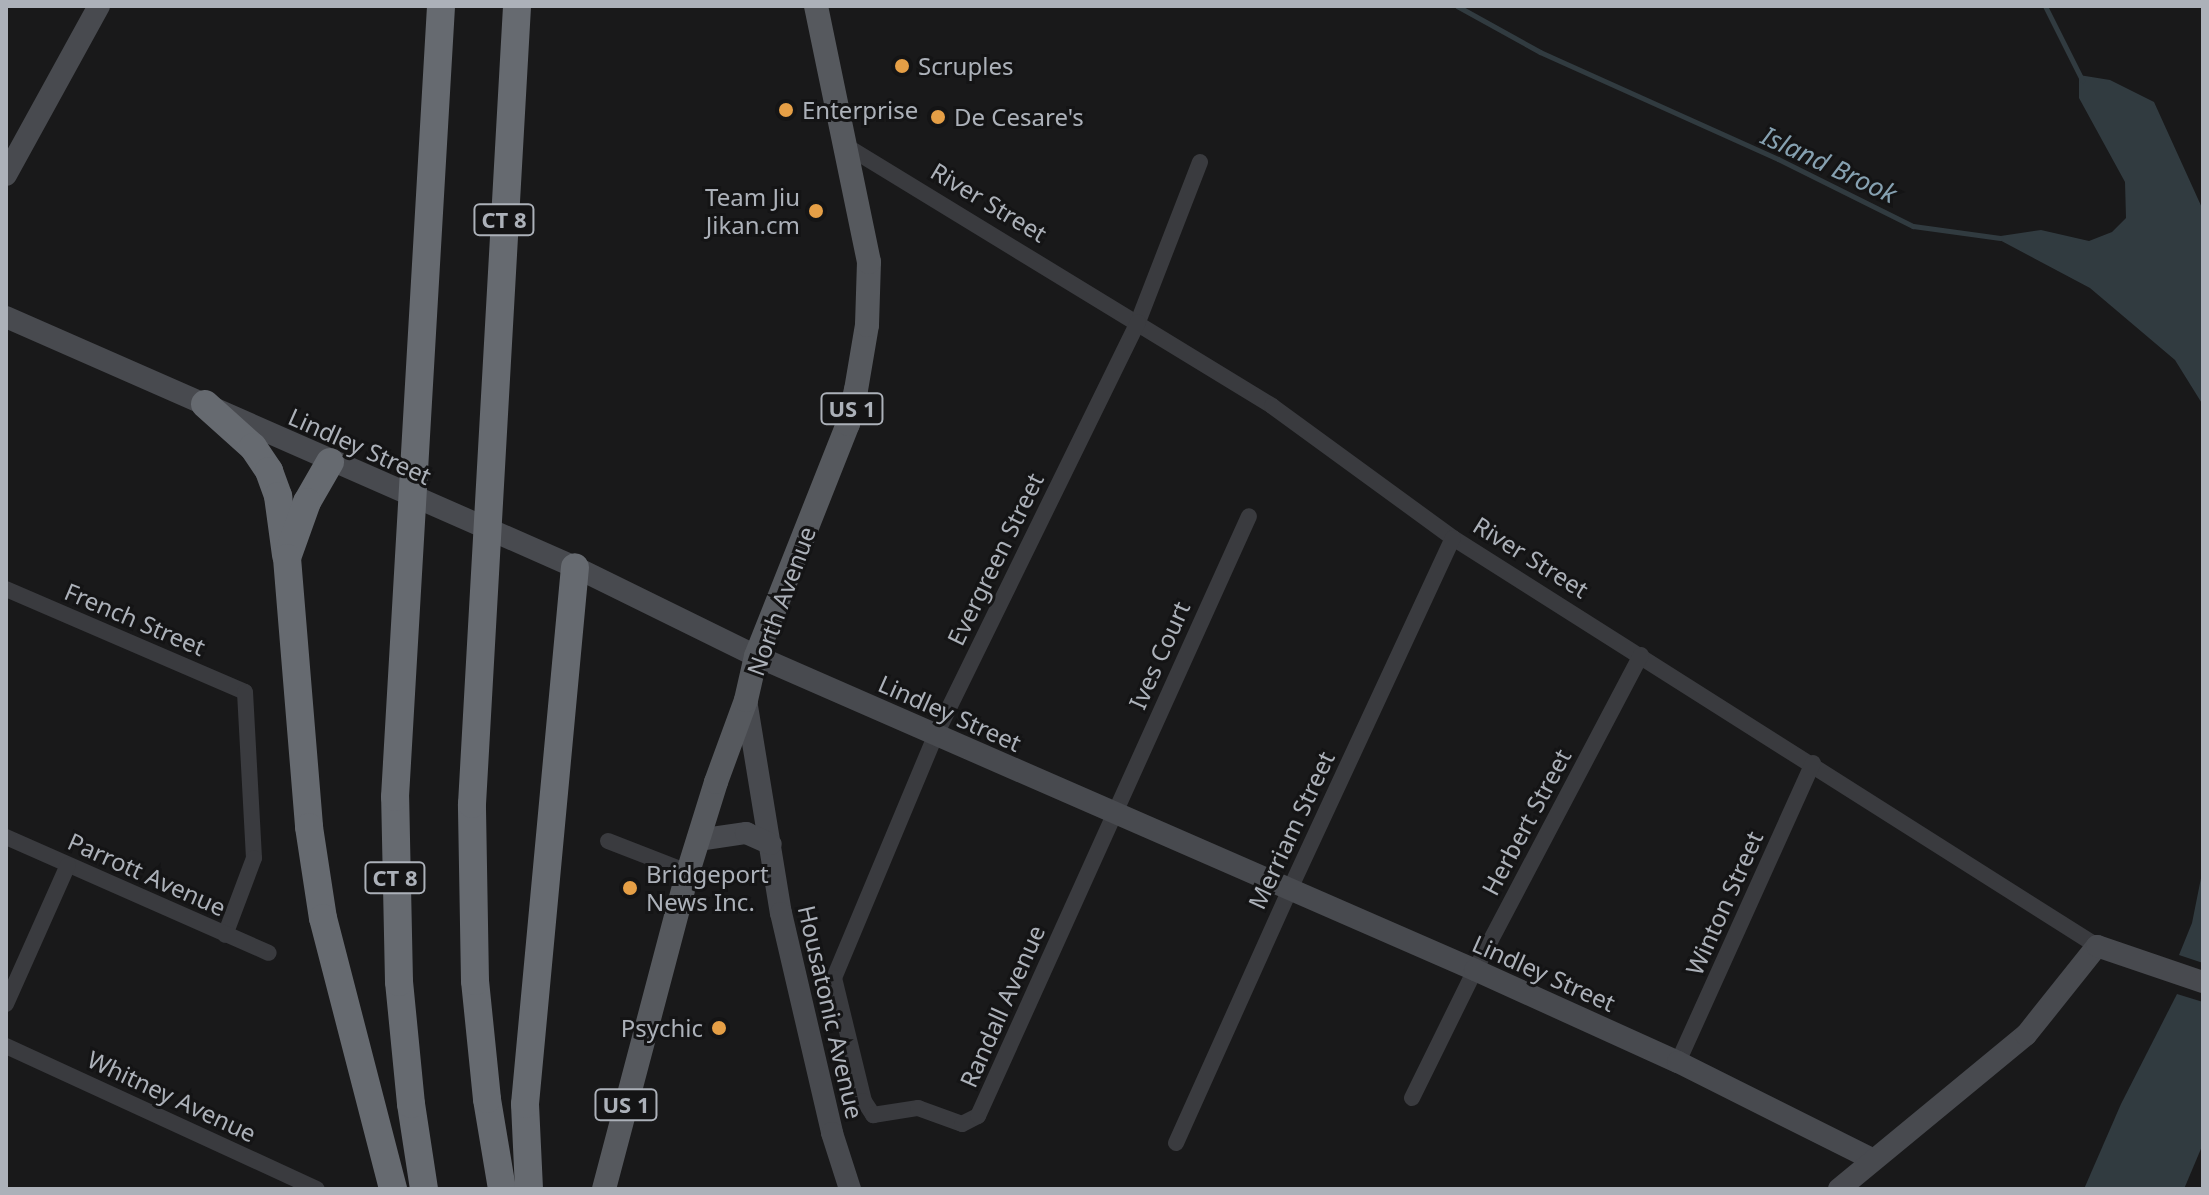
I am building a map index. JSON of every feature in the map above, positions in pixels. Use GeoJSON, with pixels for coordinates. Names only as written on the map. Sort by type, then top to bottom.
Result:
{"type":"FeatureCollection","features":[{"type":"Feature","properties":{"kind":"highway","name":"CT 8"},"geometry":{"type":"LineString","coordinates":[[424,1189],[404,1044],[395,874],[398,736],[441,6]]}},
{"type":"Feature","properties":{"kind":"highway","name":"CT 8"},"geometry":{"type":"LineString","coordinates":[[502,1189],[480,1041],[472,922],[472,804],[517,6]]}},
{"type":"Feature","properties":{"kind":"highway"},"geometry":{"type":"LineString","coordinates":[[205,404],[253,447],[269,471],[278,496],[287,558],[317,889],[393,1189]]}},
{"type":"Feature","properties":{"kind":"highway"},"geometry":{"type":"LineString","coordinates":[[287,558],[307,502],[330,462]]}},
{"type":"Feature","properties":{"kind":"highway"},"geometry":{"type":"LineString","coordinates":[[529,1189],[525,1104],[575,567]]}},
{"type":"Feature","properties":{"kind":"main road"},"geometry":{"type":"LineString","coordinates":[[6,175],[99,6]]}},
{"type":"Feature","properties":{"kind":"main road","name":"North Avenue"},"geometry":{"type":"LineString","coordinates":[[604,1189],[688,872],[746,700],[756,656],[848,424],[856,390],[867,325],[869,262],[848,147],[816,6]]}},
{"type":"Feature","properties":{"kind":"main road","name":"Lindley Street"},"geometry":{"type":"LineString","coordinates":[[6,317],[330,462],[575,567],[756,656],[1475,970],[1678,1062],[1872,1159]]}},
{"type":"Feature","properties":{"kind":"main road","name":"Housatonic Avenue"},"geometry":{"type":"LineString","coordinates":[[746,700],[791,958],[832,1133],[850,1189]]}},
{"type":"Feature","properties":{"kind":"main road"},"geometry":{"type":"LineString","coordinates":[[698,840],[746,833],[771,844]]}},
{"type":"Feature","properties":{"kind":"main road"},"geometry":{"type":"LineString","coordinates":[[1839,1189],[2026,1035],[2108,950]]}},
{"type":"Feature","properties":{"kind":"main road","name":"River Street"},"geometry":{"type":"LineString","coordinates":[[2108,950],[2203,982]]}},
{"type":"Feature","properties":{"kind":"street","name":"River Street"},"geometry":{"type":"LineString","coordinates":[[848,147],[1272,406],[1453,538],[2108,950]]}},
{"type":"Feature","properties":{"kind":"street","name":"Evergreen Street"},"geometry":{"type":"LineString","coordinates":[[834,978],[936,734],[1138,322],[1200,162]]}},
{"type":"Feature","properties":{"kind":"street","name":"Ives Court"},"geometry":{"type":"LineString","coordinates":[[1114,813],[1249,516]]}},
{"type":"Feature","properties":{"kind":"street","name":"Merriam Street"},"geometry":{"type":"LineString","coordinates":[[1176,1143],[1453,538]]}},
{"type":"Feature","properties":{"kind":"street","name":"French Street"},"geometry":{"type":"LineString","coordinates":[[6,589],[245,692],[254,858],[225,935]]}},
{"type":"Feature","properties":{"kind":"street","name":"Herbert Street"},"geometry":{"type":"LineString","coordinates":[[1412,1098],[1475,970],[1641,655]]}},
{"type":"Feature","properties":{"kind":"street","name":"Winton Street"},"geometry":{"type":"LineString","coordinates":[[1678,1062],[1813,763]]}},
{"type":"Feature","properties":{"kind":"street","name":"Randall Avenue"},"geometry":{"type":"LineString","coordinates":[[834,978],[864,1101],[873,1115],[918,1108],[962,1124],[970,1123],[978,1116],[993,1089],[1114,813]]}},
{"type":"Feature","properties":{"kind":"street","name":"Parrott Avenue"},"geometry":{"type":"LineString","coordinates":[[6,837],[269,953]]}},
{"type":"Feature","properties":{"kind":"street"},"geometry":{"type":"LineString","coordinates":[[608,841],[688,872]]}},
{"type":"Feature","properties":{"kind":"street"},"geometry":{"type":"LineString","coordinates":[[6,1004],[68,865]]}},
{"type":"Feature","properties":{"kind":"street","name":"Whitney Avenue"},"geometry":{"type":"LineString","coordinates":[[6,1046],[317,1189]]}},
{"type":"Feature","properties":{"kind":"shaded area"},"geometry":{"type":"Polygon","coordinates":[[[2079,75],[2110,80],[2154,102],[2203,210],[2203,405],[2175,360],[2090,288],[1994,237],[2041,230],[2089,241],[2112,232],[2126,218],[2125,182],[2079,98],[2079,75]]]}},
{"type":"Feature","properties":{"kind":"shaded area"},"geometry":{"type":"Polygon","coordinates":[[[2203,868],[2203,963],[2179,955],[2192,923],[2203,868]]]}},
{"type":"Feature","properties":{"kind":"shaded area"},"geometry":{"type":"Polygon","coordinates":[[[2177,994],[2203,1002],[2203,1144],[2184,1189],[2084,1189],[2121,1104],[2177,994]]]}},
{"type":"Feature","properties":{"kind":"waterway","name":"Island Brook"},"geometry":{"type":"LineString","coordinates":[[1457,6],[1540,52],[1778,159],[1913,226],[2000,238]]}},
{"type":"Feature","properties":{"kind":"waterway"},"geometry":{"type":"LineString","coordinates":[[2045,6],[2082,80]]}},
{"type":"Feature","properties":{"kind":"place","name":"Scruples"},"geometry":{"type":"Point","coordinates":[902,66]}},
{"type":"Feature","properties":{"kind":"place","name":"Enterprise"},"geometry":{"type":"Point","coordinates":[786,110]}},
{"type":"Feature","properties":{"kind":"place","name":"De Cesare's"},"geometry":{"type":"Point","coordinates":[938,117]}},
{"type":"Feature","properties":{"kind":"place","name":"Team Jiu Jikan.cm"},"geometry":{"type":"Point","coordinates":[816,211]}},
{"type":"Feature","properties":{"kind":"place","name":"Bridgeport News Inc."},"geometry":{"type":"Point","coordinates":[630,888]}},
{"type":"Feature","properties":{"kind":"place","name":"Psychic"},"geometry":{"type":"Point","coordinates":[719,1028]}}]}
